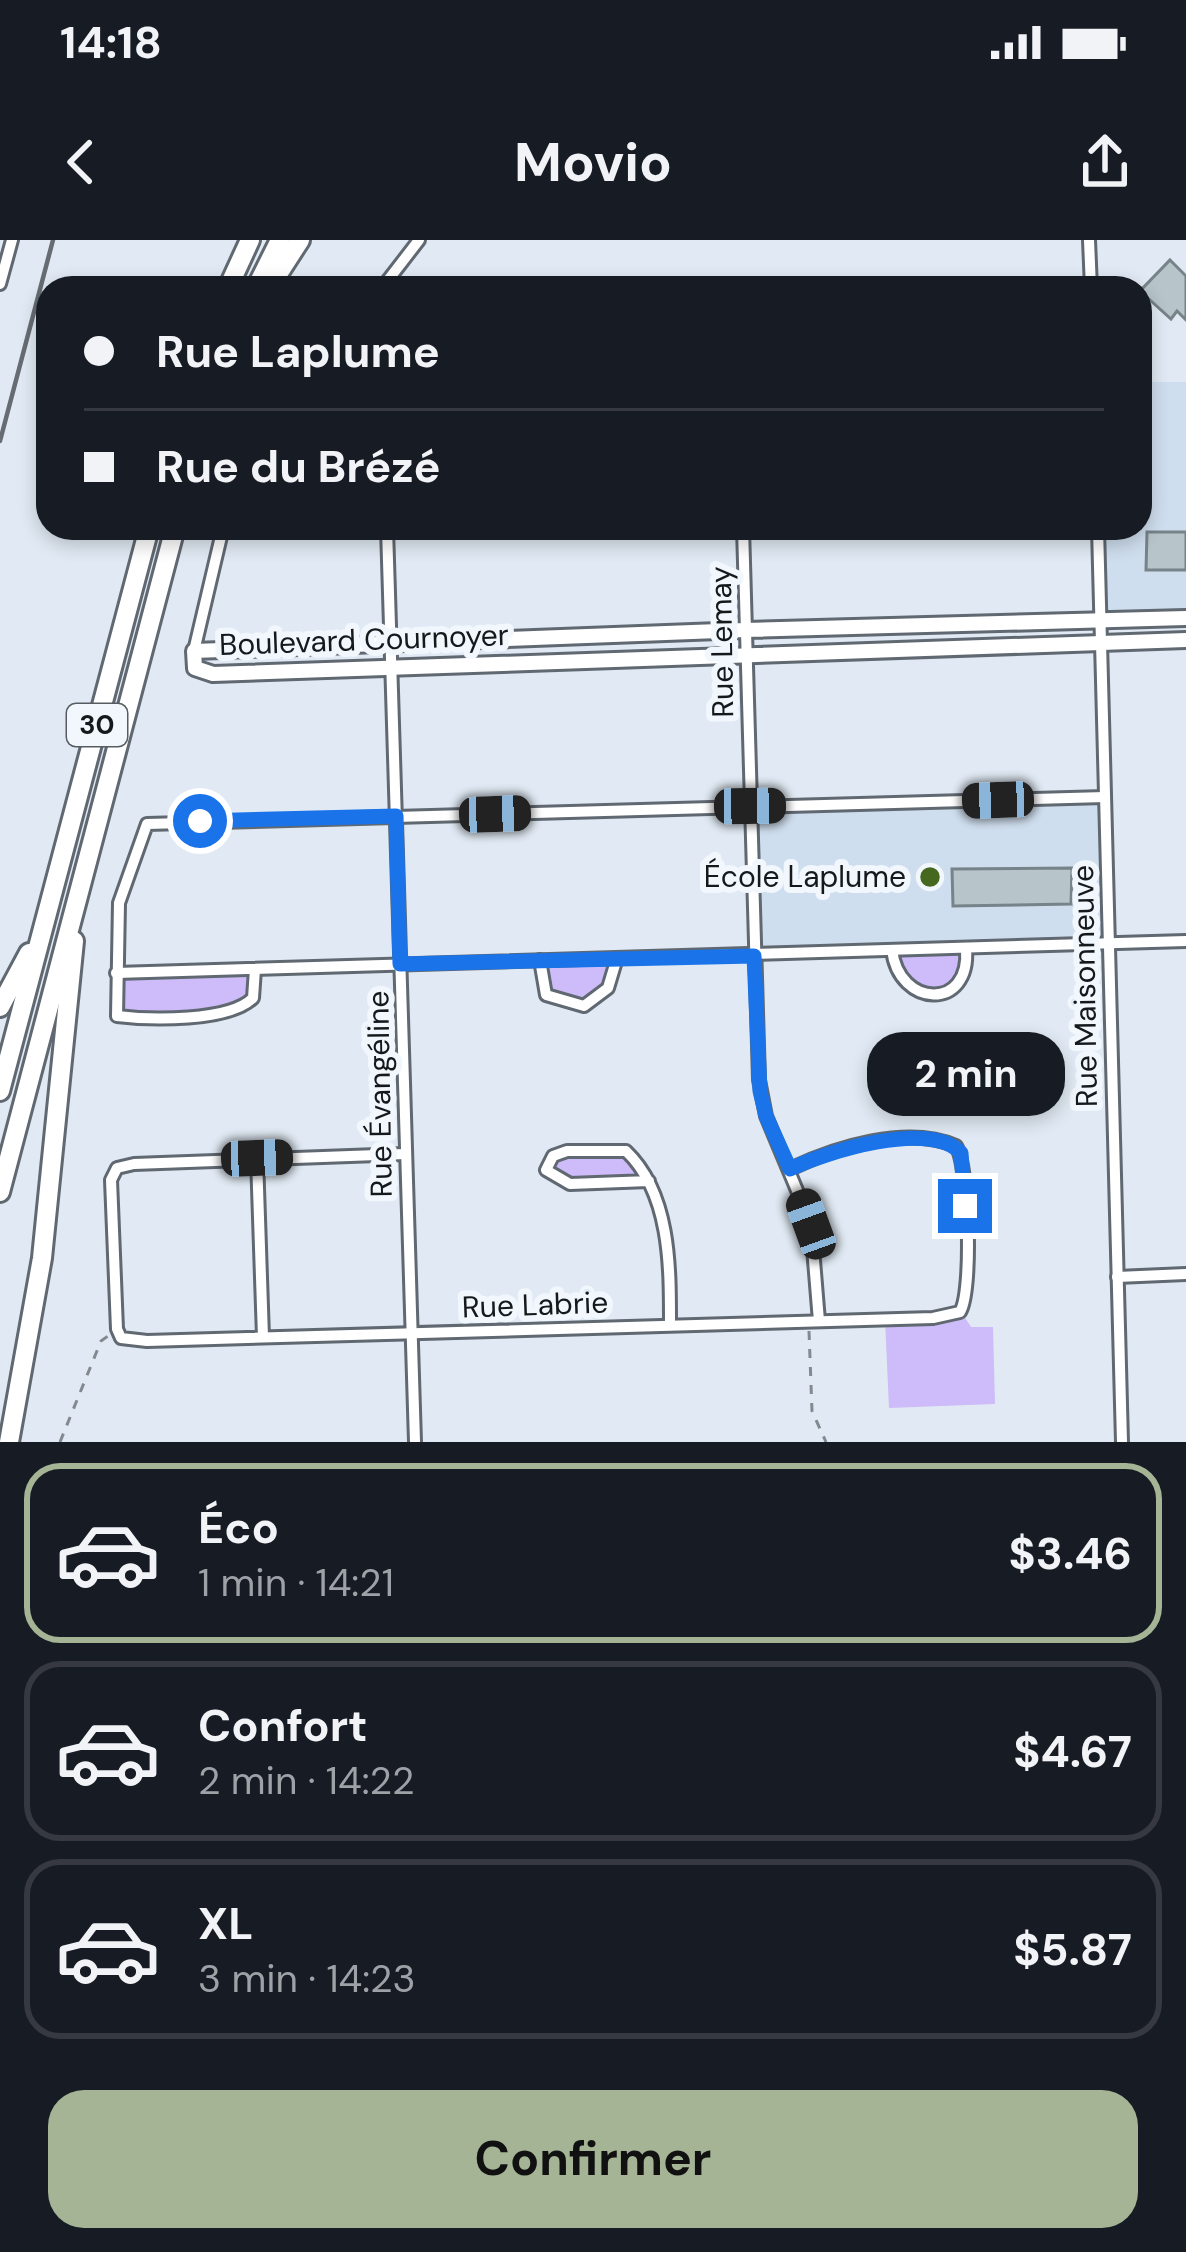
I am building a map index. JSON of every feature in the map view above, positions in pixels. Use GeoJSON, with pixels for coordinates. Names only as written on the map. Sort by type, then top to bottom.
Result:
{"type":"FeatureCollection","features":[{"type":"Feature","properties":{"kind":"highway"},"geometry":{"type":"LineString","coordinates":[[234,276],[250,240]]}},
{"type":"Feature","properties":{"kind":"highway"},"geometry":{"type":"LineString","coordinates":[[262,276],[280,240]]}},
{"type":"Feature","properties":{"kind":"highway"},"geometry":{"type":"LineString","coordinates":[[277,276],[300,240]]}},
{"type":"Feature","properties":{"kind":"highway","name":"30"},"geometry":{"type":"LineString","coordinates":[[0,1091],[146,540]]}},
{"type":"Feature","properties":{"kind":"highway","name":"30"},"geometry":{"type":"LineString","coordinates":[[0,1192],[172,540]]}},
{"type":"Feature","properties":{"kind":"highway"},"geometry":{"type":"LineString","coordinates":[[9,1442],[42,1258],[77,901]]}},
{"type":"Feature","properties":{"kind":"highway"},"geometry":{"type":"LineString","coordinates":[[0,1007],[45,922]]}},
{"type":"Feature","properties":{"kind":"street"},"geometry":{"type":"LineString","coordinates":[[0,284],[12,240]]}},
{"type":"Feature","properties":{"kind":"street"},"geometry":{"type":"LineString","coordinates":[[388,276],[419,240]]}},
{"type":"Feature","properties":{"kind":"street"},"geometry":{"type":"LineString","coordinates":[[1089,240],[1090,276]]}},
{"type":"Feature","properties":{"kind":"street"},"geometry":{"type":"LineString","coordinates":[[194,651],[220,540]]}},
{"type":"Feature","properties":{"kind":"street","name":"Rue Évangéline"},"geometry":{"type":"LineString","coordinates":[[388,540],[415,1442]]}},
{"type":"Feature","properties":{"kind":"street","name":"Rue Lemay"},"geometry":{"type":"LineString","coordinates":[[743,540],[760,1091],[813,1235],[814,1325]]}},
{"type":"Feature","properties":{"kind":"street","name":"Rue Maisonneuve"},"geometry":{"type":"LineString","coordinates":[[1097,540],[1122,1442]]}},
{"type":"Feature","properties":{"kind":"street","name":"Boulevard Cournoyer"},"geometry":{"type":"LineString","coordinates":[[1186,618],[194,651],[195,668],[213,674],[1186,640]]}},
{"type":"Feature","properties":{"kind":"street"},"geometry":{"type":"LineString","coordinates":[[255,968],[254,992],[247,1004],[211,1015],[117,1016],[119,903],[147,824],[1105,797]]}},
{"type":"Feature","properties":{"kind":"street"},"geometry":{"type":"LineString","coordinates":[[116,973],[1186,940]]}},
{"type":"Feature","properties":{"kind":"street"},"geometry":{"type":"LineString","coordinates":[[892,950],[904,983],[914,990],[937,993],[962,981],[966,949]]}},
{"type":"Feature","properties":{"kind":"street"},"geometry":{"type":"LineString","coordinates":[[540,960],[546,995],[584,1006],[608,988],[617,958]]}},
{"type":"Feature","properties":{"kind":"street","name":"Rue Labrie"},"geometry":{"type":"LineString","coordinates":[[113,1332],[147,1341],[814,1325],[960,1312],[967,1297],[964,1162],[956,1146],[932,1140],[882,1142],[844,1149],[790,1169]]}},
{"type":"Feature","properties":{"kind":"street"},"geometry":{"type":"LineString","coordinates":[[649,1181],[570,1184],[546,1170],[559,1152],[626,1151],[649,1181],[667,1246],[670,1325]]}},
{"type":"Feature","properties":{"kind":"street"},"geometry":{"type":"LineString","coordinates":[[113,1332],[111,1174],[116,1168],[405,1154]]}},
{"type":"Feature","properties":{"kind":"street"},"geometry":{"type":"LineString","coordinates":[[257,1158],[262,1337]]}},
{"type":"Feature","properties":{"kind":"street"},"geometry":{"type":"LineString","coordinates":[[1117,1277],[1186,1274]]}},
{"type":"Feature","properties":{"kind":"path"},"geometry":{"type":"LineString","coordinates":[[814,1325],[812,1411],[826,1442]]}},
{"type":"Feature","properties":{"kind":"path"},"geometry":{"type":"LineString","coordinates":[[60,1442],[101,1341],[113,1332]]}},
{"type":"Feature","properties":{"kind":"shaded area"},"geometry":{"type":"Polygon","coordinates":[[[1152,382],[1186,382],[1186,613],[1105,615],[1102,540],[1152,540],[1152,382]]]}},
{"type":"Feature","properties":{"kind":"shaded area","name":"École Laplume"},"geometry":{"type":"Polygon","coordinates":[[[1101,801],[1106,943],[758,952],[753,811],[1101,801]]]}},
{"type":"Feature","properties":{"kind":"shaded area"},"geometry":{"type":"Polygon","coordinates":[[[964,951],[966,972],[938,992],[914,989],[892,954],[964,951]]]}},
{"type":"Feature","properties":{"kind":"shaded area"},"geometry":{"type":"Polygon","coordinates":[[[543,964],[617,964],[615,973],[584,1006],[549,993],[543,964]]]}},
{"type":"Feature","properties":{"kind":"shaded area"},"geometry":{"type":"Polygon","coordinates":[[[255,970],[252,998],[236,1010],[121,1016],[117,973],[255,970]]]}},
{"type":"Feature","properties":{"kind":"shaded area"},"geometry":{"type":"Polygon","coordinates":[[[626,1153],[646,1179],[570,1183],[551,1174],[550,1162],[559,1154],[626,1153]]]}},
{"type":"Feature","properties":{"kind":"shaded area"},"geometry":{"type":"Polygon","coordinates":[[[962,1313],[971,1327],[993,1327],[995,1404],[889,1408],[885,1320],[962,1313]]]}},
{"type":"Feature","properties":{"kind":"building"},"geometry":{"type":"Polygon","coordinates":[[[1170,260],[1186,276],[1186,320],[1177,311],[1171,319],[1152,302],[1152,279],[1170,260]]]}},
{"type":"Feature","properties":{"kind":"building"},"geometry":{"type":"Polygon","coordinates":[[[1152,532],[1186,532],[1186,570],[1146,570],[1147,540],[1152,540],[1152,532]]]}},
{"type":"Feature","properties":{"kind":"building"},"geometry":{"type":"Polygon","coordinates":[[[1072,868],[1071,904],[953,906],[952,869],[1072,868]]]}},
{"type":"Feature","properties":{"kind":"railway"},"geometry":{"type":"LineString","coordinates":[[44,276],[53,240]]}},
{"type":"Feature","properties":{"kind":"railway"},"geometry":{"type":"LineString","coordinates":[[0,441],[36,304]]}},
{"type":"Feature","properties":{"kind":"place","name":"École Laplume"},"geometry":{"type":"Point","coordinates":[930,877]}},
{"type":"Feature","properties":{"kind":"route"},"geometry":{"type":"LineString","coordinates":[[200,821],[396,816],[400,964],[754,956],[760,1091],[790,1169],[844,1149],[882,1142],[947,1142],[956,1146],[964,1162],[965,1206]]}}]}
